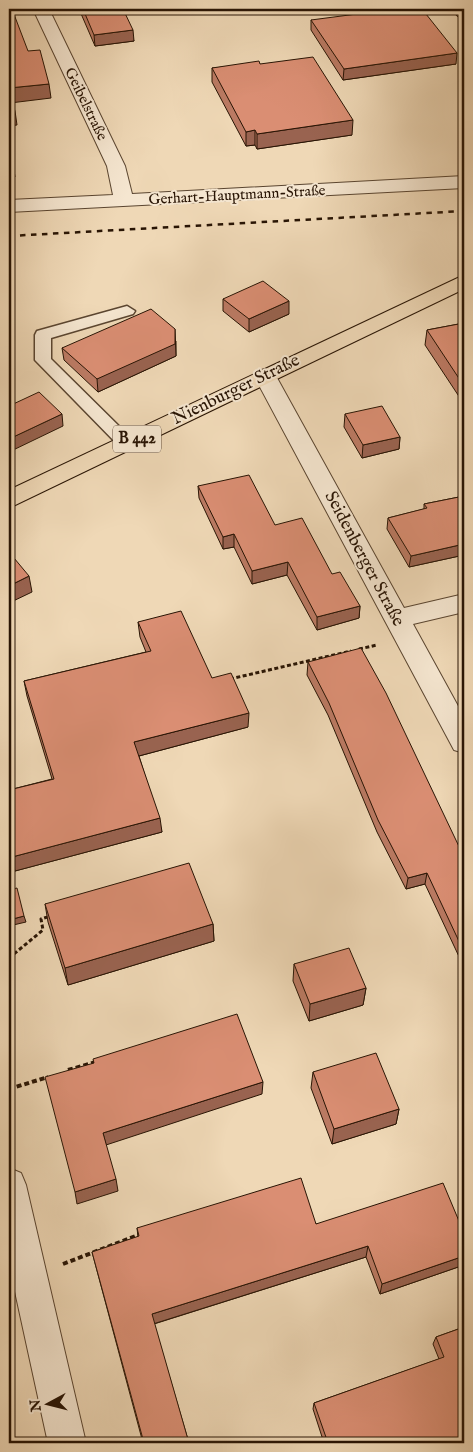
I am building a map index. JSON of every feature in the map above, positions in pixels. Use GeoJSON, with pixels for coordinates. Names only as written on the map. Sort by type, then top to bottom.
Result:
{"type":"FeatureCollection","features":[{"type":"Feature","properties":{"kind":"main road","name":"Nienburger Straße"},"geometry":{"type":"LineString","coordinates":[[9,500],[464,281]]}},
{"type":"Feature","properties":{"kind":"street","name":"Geibelstraße"},"geometry":{"type":"LineString","coordinates":[[41,9],[116,166],[124,201]]}},
{"type":"Feature","properties":{"kind":"street"},"geometry":{"type":"LineString","coordinates":[[459,9],[464,13]]}},
{"type":"Feature","properties":{"kind":"street","name":"Gerhart-Hauptmann-Straße"},"geometry":{"type":"LineString","coordinates":[[9,206],[464,182]]}},
{"type":"Feature","properties":{"kind":"street","name":"Seidenberger Straße"},"geometry":{"type":"LineString","coordinates":[[265,376],[464,742]]}},
{"type":"Feature","properties":{"kind":"street"},"geometry":{"type":"LineString","coordinates":[[402,628],[464,603]]}},
{"type":"Feature","properties":{"kind":"street"},"geometry":{"type":"LineString","coordinates":[[9,1185],[67,1443]]}},
{"type":"Feature","properties":{"kind":"lane"},"geometry":{"type":"LineString","coordinates":[[127,311],[43,335],[43,360],[127,444]]}},
{"type":"Feature","properties":{"kind":"path"},"geometry":{"type":"LineString","coordinates":[[225,680],[402,628]]}},
{"type":"Feature","properties":{"kind":"path"},"geometry":{"type":"LineString","coordinates":[[9,958],[43,930],[41,919],[60,913]]}},
{"type":"Feature","properties":{"kind":"path"},"geometry":{"type":"LineString","coordinates":[[65,1072],[102,1060]]}},
{"type":"Feature","properties":{"kind":"path"},"geometry":{"type":"LineString","coordinates":[[9,1089],[55,1074]]}},
{"type":"Feature","properties":{"kind":"path"},"geometry":{"type":"LineString","coordinates":[[29,1277],[148,1231]]}},
{"type":"Feature","properties":{"kind":"building"},"geometry":{"type":"Polygon","coordinates":[[[9,9],[12,9],[28,51],[40,50],[49,84],[9,88],[9,9]]]}},
{"type":"Feature","properties":{"kind":"building"},"geometry":{"type":"Polygon","coordinates":[[[83,9],[123,9],[133,30],[94,35],[83,9]]]}},
{"type":"Feature","properties":{"kind":"building"},"geometry":{"type":"Polygon","coordinates":[[[395,9],[422,9],[457,53],[344,69],[311,20],[395,9]]]}},
{"type":"Feature","properties":{"kind":"building"},"geometry":{"type":"Polygon","coordinates":[[[313,57],[353,120],[257,134],[255,130],[246,132],[212,68],[259,61],[260,64],[313,57]]]}},
{"type":"Feature","properties":{"kind":"building"},"geometry":{"type":"Polygon","coordinates":[[[9,91],[15,111],[9,112],[9,91]]]}},
{"type":"Feature","properties":{"kind":"building"},"geometry":{"type":"Polygon","coordinates":[[[9,146],[13,163],[9,163],[9,146]]]}},
{"type":"Feature","properties":{"kind":"building"},"geometry":{"type":"Polygon","coordinates":[[[263,281],[289,301],[249,319],[223,299],[263,281]]]}},
{"type":"Feature","properties":{"kind":"building"},"geometry":{"type":"Polygon","coordinates":[[[151,309],[175,329],[175,344],[97,379],[62,348],[151,309]]]}},
{"type":"Feature","properties":{"kind":"building"},"geometry":{"type":"Polygon","coordinates":[[[464,323],[464,386],[427,330],[464,323]]]}},
{"type":"Feature","properties":{"kind":"building"},"geometry":{"type":"Polygon","coordinates":[[[39,392],[62,414],[9,439],[9,406],[39,392]]]}},
{"type":"Feature","properties":{"kind":"building"},"geometry":{"type":"Polygon","coordinates":[[[382,406],[400,437],[363,445],[345,414],[382,406]]]}},
{"type":"Feature","properties":{"kind":"building"},"geometry":{"type":"Polygon","coordinates":[[[249,475],[275,525],[302,518],[332,574],[340,572],[360,606],[317,617],[288,562],[252,571],[234,534],[223,537],[198,486],[249,475]]]}},
{"type":"Feature","properties":{"kind":"building"},"geometry":{"type":"Polygon","coordinates":[[[464,496],[464,544],[411,556],[388,518],[427,508],[424,504],[464,496]]]}},
{"type":"Feature","properties":{"kind":"building"},"geometry":{"type":"Polygon","coordinates":[[[9,552],[29,576],[9,586],[9,552]]]}},
{"type":"Feature","properties":{"kind":"building"},"geometry":{"type":"Polygon","coordinates":[[[181,611],[212,678],[231,673],[249,713],[134,742],[160,818],[12,857],[9,846],[9,790],[54,779],[24,681],[151,651],[138,622],[181,611]]]}},
{"type":"Feature","properties":{"kind":"building"},"geometry":{"type":"Polygon","coordinates":[[[361,648],[386,693],[464,857],[464,952],[427,873],[408,878],[378,820],[329,703],[308,662],[361,648]]]}},
{"type":"Feature","properties":{"kind":"building"},"geometry":{"type":"Polygon","coordinates":[[[189,863],[213,924],[65,968],[45,904],[189,863]]]}},
{"type":"Feature","properties":{"kind":"building"},"geometry":{"type":"Polygon","coordinates":[[[17,888],[24,916],[9,920],[9,890],[17,888]]]}},
{"type":"Feature","properties":{"kind":"building"},"geometry":{"type":"Polygon","coordinates":[[[349,948],[366,988],[310,1004],[294,964],[349,948]]]}},
{"type":"Feature","properties":{"kind":"building"},"geometry":{"type":"Polygon","coordinates":[[[237,1014],[263,1082],[103,1133],[116,1179],[75,1192],[45,1077],[94,1063],[93,1059],[237,1014]]]}},
{"type":"Feature","properties":{"kind":"building"},"geometry":{"type":"Polygon","coordinates":[[[376,1053],[399,1109],[334,1129],[313,1072],[376,1053]]]}},
{"type":"Feature","properties":{"kind":"building"},"geometry":{"type":"Polygon","coordinates":[[[301,1178],[316,1224],[443,1183],[464,1233],[464,1256],[382,1284],[368,1246],[152,1314],[189,1443],[144,1443],[92,1252],[139,1236],[137,1228],[301,1178]]]}},
{"type":"Feature","properties":{"kind":"building"},"geometry":{"type":"Polygon","coordinates":[[[464,1327],[464,1443],[328,1443],[314,1403],[444,1357],[436,1337],[464,1327]]]}},
{"type":"Feature","properties":{"kind":"building"},"geometry":{"type":"Polygon","coordinates":[[[242,1439],[243,1443],[230,1443],[242,1439]]]}},
{"type":"Feature","properties":{"kind":"railway"},"geometry":{"type":"LineString","coordinates":[[9,236],[464,211]]}}]}
